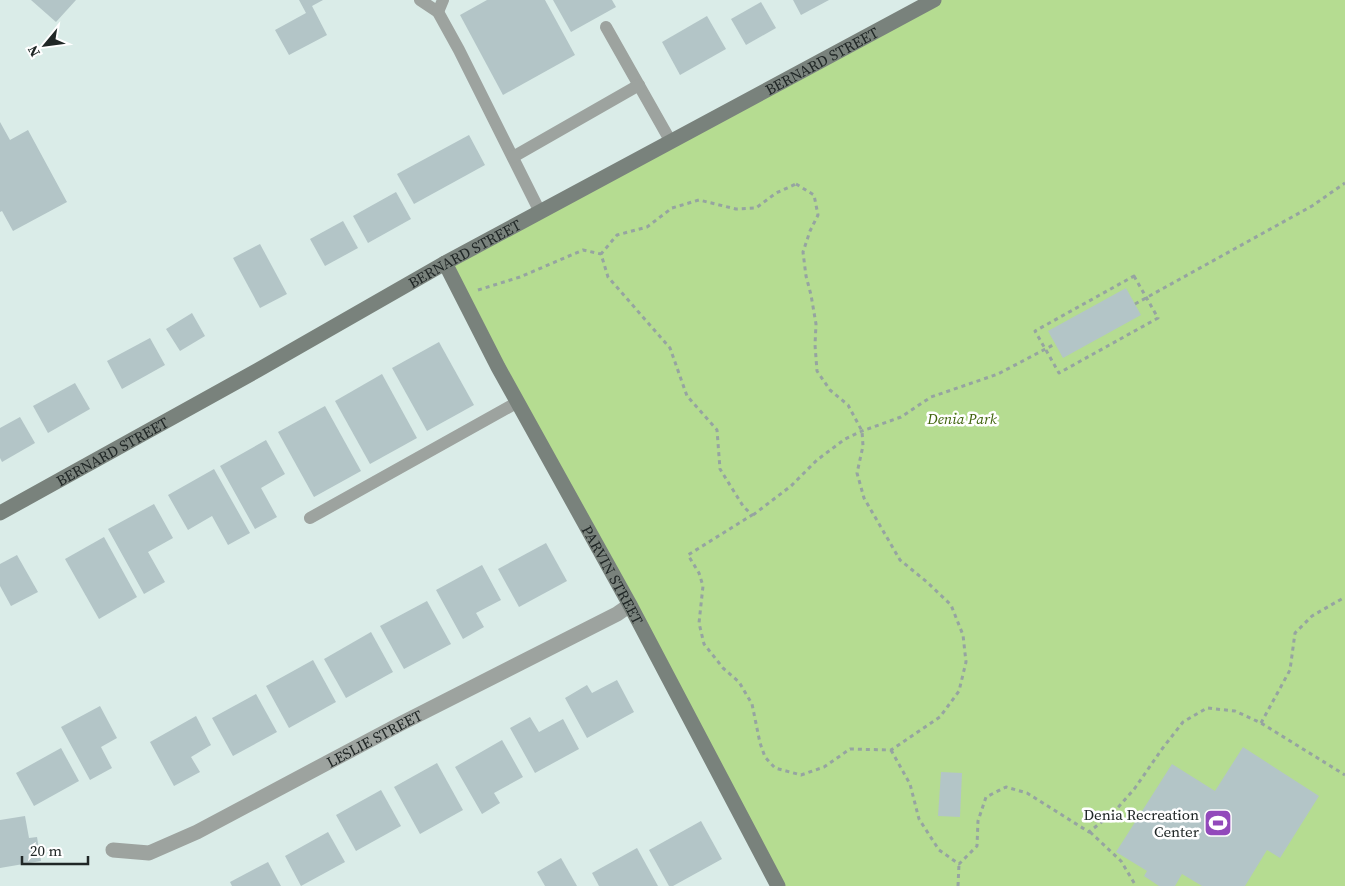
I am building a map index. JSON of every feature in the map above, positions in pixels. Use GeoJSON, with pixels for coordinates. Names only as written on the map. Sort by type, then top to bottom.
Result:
{"type":"FeatureCollection","features":[{"type":"Feature","properties":{"kind":"street","name":"BERNARD STREET"},"geometry":{"type":"LineString","coordinates":[[0,513],[258,370],[445,263],[934,0]]}},
{"type":"Feature","properties":{"kind":"street","name":"PARVIN STREET"},"geometry":{"type":"LineString","coordinates":[[445,263],[518,402],[630,605],[778,886]]}},
{"type":"Feature","properties":{"kind":"street","name":"LESLIE STREET"},"geometry":{"type":"LineString","coordinates":[[113,850],[149,853],[197,832],[402,723],[617,614],[630,605]]}},
{"type":"Feature","properties":{"kind":"lane"},"geometry":{"type":"LineString","coordinates":[[420,0],[440,6],[459,50],[540,212]]}},
{"type":"Feature","properties":{"kind":"lane"},"geometry":{"type":"LineString","coordinates":[[606,27],[671,142]]}},
{"type":"Feature","properties":{"kind":"lane"},"geometry":{"type":"LineString","coordinates":[[512,157],[639,86]]}},
{"type":"Feature","properties":{"kind":"lane"},"geometry":{"type":"LineString","coordinates":[[310,518],[518,402]]}},
{"type":"Feature","properties":{"kind":"path"},"geometry":{"type":"LineString","coordinates":[[1135,304],[1312,206],[1345,183]]}},
{"type":"Feature","properties":{"kind":"path"},"geometry":{"type":"LineString","coordinates":[[602,254],[617,235],[647,227],[672,208],[700,200],[736,209],[756,208],[776,193],[796,184],[814,195],[818,215],[803,252],[816,324],[815,344],[818,371],[830,390],[848,405],[862,431],[864,446],[857,473],[864,498],[900,560],[951,605],[963,635],[966,662],[959,691],[940,717],[891,750],[850,749],[824,766],[801,776],[775,768],[765,757],[760,743],[752,704],[739,682],[723,668],[704,644],[699,623],[703,586],[688,555],[752,515],[791,486],[817,460],[845,439],[862,431],[901,417],[931,397],[998,374],[1056,344]]}},
{"type":"Feature","properties":{"kind":"path"},"geometry":{"type":"LineString","coordinates":[[461,296],[520,277],[583,250],[602,254]]}},
{"type":"Feature","properties":{"kind":"path"},"geometry":{"type":"LineString","coordinates":[[602,254],[608,277],[670,348],[687,396],[717,430],[720,469],[743,506],[752,515]]}},
{"type":"Feature","properties":{"kind":"path"},"geometry":{"type":"LineString","coordinates":[[1134,276],[1158,318],[1059,373],[1045,349],[1036,332],[1134,276]]}},
{"type":"Feature","properties":{"kind":"path"},"geometry":{"type":"LineString","coordinates":[[1261,723],[1290,670],[1295,633],[1312,616],[1345,597]]}},
{"type":"Feature","properties":{"kind":"path"},"geometry":{"type":"LineString","coordinates":[[1089,832],[1114,812],[1135,788],[1183,722],[1207,708],[1235,711],[1261,723],[1345,775]]}},
{"type":"Feature","properties":{"kind":"path"},"geometry":{"type":"LineString","coordinates":[[891,750],[910,784],[919,819],[938,850],[959,864]]}},
{"type":"Feature","properties":{"kind":"path"},"geometry":{"type":"LineString","coordinates":[[958,886],[959,864],[977,846],[978,821],[986,797],[1006,787],[1027,793],[1089,832],[1121,861],[1136,886]]}},
{"type":"Feature","properties":{"kind":"green space","name":"Denia Park"},"geometry":{"type":"Polygon","coordinates":[[[930,0],[1345,0],[1345,886],[778,886],[445,263],[930,0]]]}},
{"type":"Feature","properties":{"kind":"building"},"geometry":{"type":"Polygon","coordinates":[[[31,0],[76,0],[56,22],[31,0]]]}},
{"type":"Feature","properties":{"kind":"building"},"geometry":{"type":"Polygon","coordinates":[[[299,0],[323,0],[312,6],[327,35],[289,55],[275,30],[306,13],[299,0]]]}},
{"type":"Feature","properties":{"kind":"building"},"geometry":{"type":"Polygon","coordinates":[[[487,0],[545,0],[575,55],[503,95],[460,15],[487,0]]]}},
{"type":"Feature","properties":{"kind":"building"},"geometry":{"type":"Polygon","coordinates":[[[553,0],[612,0],[616,7],[571,32],[553,0]]]}},
{"type":"Feature","properties":{"kind":"building"},"geometry":{"type":"Polygon","coordinates":[[[793,0],[829,0],[801,15],[793,0]]]}},
{"type":"Feature","properties":{"kind":"building"},"geometry":{"type":"Polygon","coordinates":[[[761,2],[776,28],[746,45],[731,19],[761,2]]]}},
{"type":"Feature","properties":{"kind":"building"},"geometry":{"type":"Polygon","coordinates":[[[707,16],[726,49],[680,75],[662,42],[707,16]]]}},
{"type":"Feature","properties":{"kind":"building"},"geometry":{"type":"Polygon","coordinates":[[[0,122],[10,140],[28,130],[67,202],[13,231],[2,211],[0,212],[0,122]]]}},
{"type":"Feature","properties":{"kind":"building"},"geometry":{"type":"Polygon","coordinates":[[[469,135],[485,165],[414,204],[397,174],[469,135]]]}},
{"type":"Feature","properties":{"kind":"building"},"geometry":{"type":"Polygon","coordinates":[[[396,192],[411,219],[368,243],[353,216],[396,192]]]}},
{"type":"Feature","properties":{"kind":"building"},"geometry":{"type":"Polygon","coordinates":[[[343,221],[358,248],[325,266],[310,239],[343,221]]]}},
{"type":"Feature","properties":{"kind":"building"},"geometry":{"type":"Polygon","coordinates":[[[260,244],[287,294],[260,308],[233,258],[260,244]]]}},
{"type":"Feature","properties":{"kind":"building"},"geometry":{"type":"Polygon","coordinates":[[[1126,288],[1141,315],[1063,358],[1048,331],[1126,288]]]}},
{"type":"Feature","properties":{"kind":"building"},"geometry":{"type":"Polygon","coordinates":[[[192,313],[205,336],[180,351],[166,329],[192,313]]]}},
{"type":"Feature","properties":{"kind":"building"},"geometry":{"type":"Polygon","coordinates":[[[150,338],[165,365],[122,389],[107,361],[150,338]]]}},
{"type":"Feature","properties":{"kind":"building"},"geometry":{"type":"Polygon","coordinates":[[[439,342],[474,405],[427,431],[392,368],[439,342]]]}},
{"type":"Feature","properties":{"kind":"building"},"geometry":{"type":"Polygon","coordinates":[[[382,374],[417,438],[370,464],[335,401],[382,374]]]}},
{"type":"Feature","properties":{"kind":"building"},"geometry":{"type":"Polygon","coordinates":[[[75,383],[90,409],[48,433],[33,406],[75,383]]]}},
{"type":"Feature","properties":{"kind":"building"},"geometry":{"type":"Polygon","coordinates":[[[325,406],[361,471],[314,497],[278,432],[325,406]]]}},
{"type":"Feature","properties":{"kind":"building"},"geometry":{"type":"Polygon","coordinates":[[[20,417],[35,443],[2,462],[0,458],[0,428],[20,417]]]}},
{"type":"Feature","properties":{"kind":"building"},"geometry":{"type":"Polygon","coordinates":[[[266,440],[285,474],[261,488],[277,517],[255,529],[220,466],[266,440]]]}},
{"type":"Feature","properties":{"kind":"building"},"geometry":{"type":"Polygon","coordinates":[[[214,469],[250,533],[228,545],[212,516],[188,530],[168,495],[214,469]]]}},
{"type":"Feature","properties":{"kind":"building"},"geometry":{"type":"Polygon","coordinates":[[[154,504],[173,538],[148,552],[165,582],[144,594],[108,529],[154,504]]]}},
{"type":"Feature","properties":{"kind":"building"},"geometry":{"type":"Polygon","coordinates":[[[104,537],[137,597],[99,619],[65,559],[104,537]]]}},
{"type":"Feature","properties":{"kind":"building"},"geometry":{"type":"Polygon","coordinates":[[[546,543],[567,581],[519,607],[498,569],[546,543]]]}},
{"type":"Feature","properties":{"kind":"building"},"geometry":{"type":"Polygon","coordinates":[[[17,555],[38,592],[11,606],[0,586],[0,564],[17,555]]]}},
{"type":"Feature","properties":{"kind":"building"},"geometry":{"type":"Polygon","coordinates":[[[482,565],[501,600],[476,613],[484,627],[463,639],[436,590],[482,565]]]}},
{"type":"Feature","properties":{"kind":"building"},"geometry":{"type":"Polygon","coordinates":[[[427,601],[451,644],[404,669],[380,626],[427,601]]]}},
{"type":"Feature","properties":{"kind":"building"},"geometry":{"type":"Polygon","coordinates":[[[371,632],[393,672],[346,698],[324,659],[371,632]]]}},
{"type":"Feature","properties":{"kind":"building"},"geometry":{"type":"Polygon","coordinates":[[[313,660],[336,702],[289,728],[266,686],[313,660]]]}},
{"type":"Feature","properties":{"kind":"building"},"geometry":{"type":"Polygon","coordinates":[[[617,680],[634,712],[587,738],[565,698],[587,685],[592,693],[617,680]]]}},
{"type":"Feature","properties":{"kind":"building"},"geometry":{"type":"Polygon","coordinates":[[[256,694],[277,732],[233,756],[212,718],[256,694]]]}},
{"type":"Feature","properties":{"kind":"building"},"geometry":{"type":"Polygon","coordinates":[[[100,706],[117,738],[101,747],[112,768],[90,780],[61,727],[100,706]]]}},
{"type":"Feature","properties":{"kind":"building"},"geometry":{"type":"Polygon","coordinates":[[[196,716],[211,745],[191,757],[200,772],[174,786],[150,742],[196,716]]]}},
{"type":"Feature","properties":{"kind":"building"},"geometry":{"type":"Polygon","coordinates":[[[530,717],[539,732],[563,719],[579,749],[535,773],[510,728],[530,717]]]}},
{"type":"Feature","properties":{"kind":"building"},"geometry":{"type":"Polygon","coordinates":[[[502,740],[523,777],[494,793],[500,803],[482,814],[455,767],[502,740]]]}},
{"type":"Feature","properties":{"kind":"building","name":"Denia Recreation Center"},"geometry":{"type":"Polygon","coordinates":[[[1243,747],[1319,796],[1280,858],[1267,850],[1245,886],[1202,886],[1182,874],[1175,886],[1159,886],[1144,876],[1147,871],[1116,852],[1172,764],[1215,791],[1243,747]]]}},
{"type":"Feature","properties":{"kind":"building"},"geometry":{"type":"Polygon","coordinates":[[[61,748],[79,781],[34,806],[16,773],[61,748]]]}},
{"type":"Feature","properties":{"kind":"building"},"geometry":{"type":"Polygon","coordinates":[[[437,763],[463,810],[420,834],[394,787],[437,763]]]}},
{"type":"Feature","properties":{"kind":"building"},"geometry":{"type":"Polygon","coordinates":[[[941,772],[962,773],[960,817],[938,816],[941,772]]]}},
{"type":"Feature","properties":{"kind":"building"},"geometry":{"type":"Polygon","coordinates":[[[381,790],[401,826],[356,851],[336,815],[381,790]]]}},
{"type":"Feature","properties":{"kind":"building"},"geometry":{"type":"Polygon","coordinates":[[[25,816],[29,838],[37,837],[41,861],[0,868],[0,820],[25,816]]]}},
{"type":"Feature","properties":{"kind":"building"},"geometry":{"type":"Polygon","coordinates":[[[701,821],[722,859],[673,886],[669,886],[649,850],[701,821]]]}},
{"type":"Feature","properties":{"kind":"building"},"geometry":{"type":"Polygon","coordinates":[[[328,832],[345,862],[301,886],[285,856],[328,832]]]}},
{"type":"Feature","properties":{"kind":"building"},"geometry":{"type":"Polygon","coordinates":[[[637,848],[658,886],[599,886],[592,873],[637,848]]]}},
{"type":"Feature","properties":{"kind":"building"},"geometry":{"type":"Polygon","coordinates":[[[561,858],[577,886],[545,886],[537,872],[561,858]]]}},
{"type":"Feature","properties":{"kind":"building"},"geometry":{"type":"Polygon","coordinates":[[[268,862],[281,886],[232,886],[230,882],[268,862]]]}},
{"type":"Feature","properties":{"kind":"place","name":"Denia Recreation Center"},"geometry":{"type":"Point","coordinates":[1218,823]}}]}
